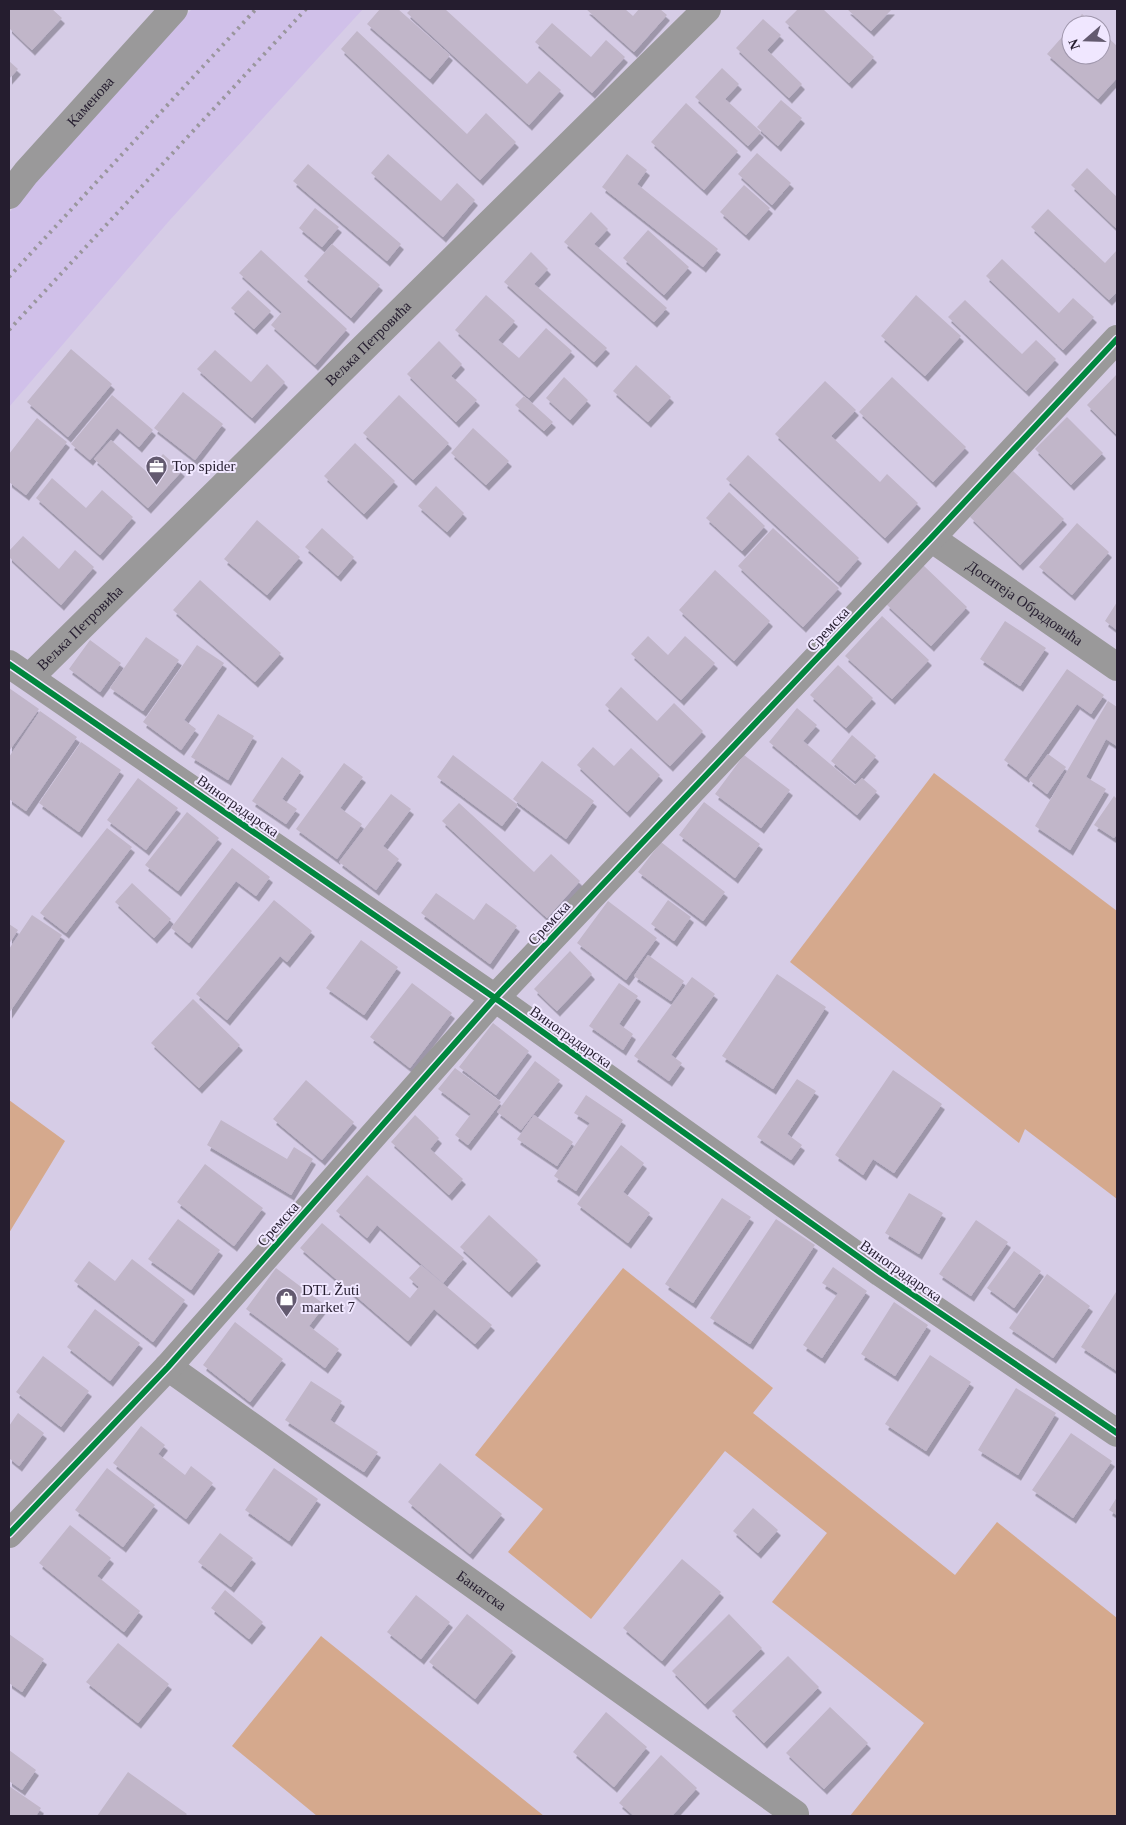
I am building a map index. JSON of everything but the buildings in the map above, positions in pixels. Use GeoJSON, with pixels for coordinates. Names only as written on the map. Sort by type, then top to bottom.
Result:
{"type":"FeatureCollection","features":[{"type":"Feature","properties":{"kind":"street","name":"Каменова"},"geometry":{"type":"LineString","coordinates":[[9,195],[26,173],[174,9]]}},
{"type":"Feature","properties":{"kind":"street","name":"Вељка Петровића"},"geometry":{"type":"LineString","coordinates":[[19,671],[708,9]]}},
{"type":"Feature","properties":{"kind":"street","name":"Сремска"},"geometry":{"type":"LineString","coordinates":[[9,1534],[168,1367],[495,998],[1117,339]]}},
{"type":"Feature","properties":{"kind":"street","name":"Доситеја Обрадовића"},"geometry":{"type":"LineString","coordinates":[[931,538],[1117,667]]}},
{"type":"Feature","properties":{"kind":"street","name":"Виноградарска"},"geometry":{"type":"LineString","coordinates":[[19,671],[495,998],[881,1273],[1117,1433]]}},
{"type":"Feature","properties":{"kind":"street","name":"Банатска"},"geometry":{"type":"LineString","coordinates":[[168,1367],[796,1814]]}},
{"type":"Feature","properties":{"kind":"shaded area"},"geometry":{"type":"Polygon","coordinates":[[[192,9],[363,9],[169,221],[9,407],[9,213],[41,172],[192,9]]]}},
{"type":"Feature","properties":{"kind":"shaded area"},"geometry":{"type":"Polygon","coordinates":[[[934,773],[1117,911],[1117,1199],[1025,1129],[1019,1143],[790,962],[934,773]]]}},
{"type":"Feature","properties":{"kind":"shaded area"},"geometry":{"type":"Polygon","coordinates":[[[9,1100],[65,1141],[9,1233],[9,1100]]]}},
{"type":"Feature","properties":{"kind":"shaded area"},"geometry":{"type":"Polygon","coordinates":[[[623,1268],[773,1388],[753,1413],[955,1575],[997,1522],[1117,1618],[1117,1816],[850,1816],[924,1723],[772,1602],[827,1533],[725,1451],[591,1619],[508,1552],[543,1509],[475,1455],[623,1268]]]}},
{"type":"Feature","properties":{"kind":"shaded area"},"geometry":{"type":"Polygon","coordinates":[[[321,1636],[544,1816],[317,1816],[232,1746],[321,1636]]]}},
{"type":"Feature","properties":{"kind":"railway"},"geometry":{"type":"LineString","coordinates":[[9,277],[256,9]]}},
{"type":"Feature","properties":{"kind":"railway"},"geometry":{"type":"LineString","coordinates":[[9,330],[306,9]]}},
{"type":"Feature","properties":{"kind":"cycle path"},"geometry":{"type":"LineString","coordinates":[[9,1534],[168,1367],[495,998],[1117,339]]}},
{"type":"Feature","properties":{"kind":"cycle path"},"geometry":{"type":"LineString","coordinates":[[9,664],[495,998],[881,1273],[1117,1433]]}},
{"type":"Feature","properties":{"kind":"place","name":"Top spider"},"geometry":{"type":"Point","coordinates":[156,485]}},
{"type":"Feature","properties":{"kind":"place","name":"DTL Žuti market 7"},"geometry":{"type":"Point","coordinates":[286,1318]}}]}
